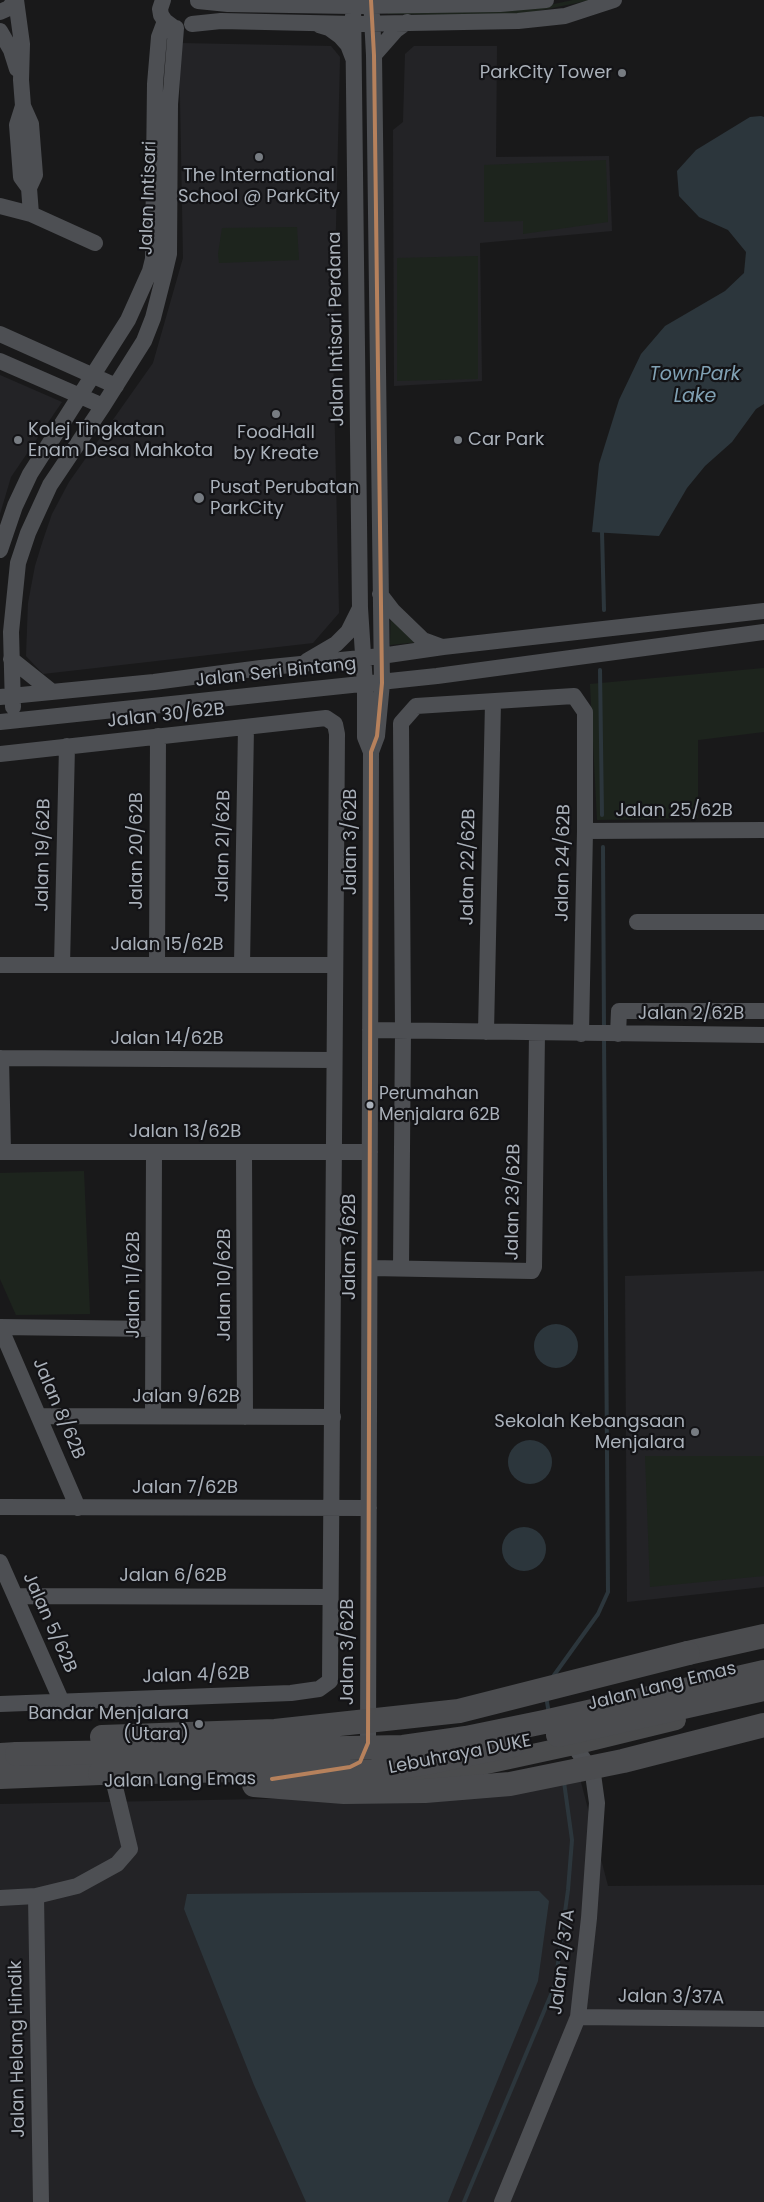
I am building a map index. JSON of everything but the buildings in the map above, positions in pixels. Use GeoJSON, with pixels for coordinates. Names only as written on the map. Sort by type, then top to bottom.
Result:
{"type":"FeatureCollection","features":[{"type":"Feature","properties":{"kind":"highway"},"geometry":{"type":"LineString","coordinates":[[6,1753],[96,1737],[275,1730],[459,1711],[555,1688],[644,1662],[764,1636]]}},
{"type":"Feature","properties":{"kind":"highway","name":"Lebuhraya DUKE"},"geometry":{"type":"LineString","coordinates":[[6,1753],[403,1747],[466,1738],[544,1722],[764,1672]]}},
{"type":"Feature","properties":{"kind":"highway","name":"Lebuhraya DUKE"},"geometry":{"type":"LineString","coordinates":[[0,1777],[107,1778],[235,1770],[371,1772],[436,1761],[620,1723],[764,1689]]}},
{"type":"Feature","properties":{"kind":"highway"},"geometry":{"type":"LineString","coordinates":[[107,1778],[344,1792],[425,1791],[510,1784],[552,1777],[764,1725]]}},
{"type":"Feature","properties":{"kind":"main road","name":"Jalan Lang Emas"},"geometry":{"type":"LineString","coordinates":[[6,1753],[34,1745],[368,1743],[436,1737],[560,1712],[764,1662]]}},
{"type":"Feature","properties":{"kind":"main road","name":"Jalan Lang Emas"},"geometry":{"type":"LineString","coordinates":[[0,1785],[107,1778],[272,1779],[363,1782],[422,1778],[562,1748],[764,1698]]}},
{"type":"Feature","properties":{"kind":"main road"},"geometry":{"type":"LineString","coordinates":[[368,1743],[375,1762],[384,1769],[392,1771],[500,1761]]}},
{"type":"Feature","properties":{"kind":"main road"},"geometry":{"type":"LineString","coordinates":[[272,1779],[350,1767],[360,1762],[368,1743]]}},
{"type":"Feature","properties":{"kind":"street"},"geometry":{"type":"LineString","coordinates":[[0,12],[10,8],[15,0]]}},
{"type":"Feature","properties":{"kind":"street"},"geometry":{"type":"LineString","coordinates":[[15,0],[22,44],[21,80],[23,106],[17,125],[20,168],[21,177],[29,188],[31,214]]}},
{"type":"Feature","properties":{"kind":"street"},"geometry":{"type":"LineString","coordinates":[[163,0],[160,9],[178,25],[221,20],[354,24],[541,20],[564,16],[614,0]]}},
{"type":"Feature","properties":{"kind":"street"},"geometry":{"type":"LineString","coordinates":[[178,25],[199,14],[197,0],[228,4],[371,3],[427,5],[500,4],[546,0]]}},
{"type":"Feature","properties":{"kind":"street"},"geometry":{"type":"LineString","coordinates":[[403,0],[427,5]]}},
{"type":"Feature","properties":{"kind":"street","name":"Jalan Intisari Perdana"},"geometry":{"type":"LineString","coordinates":[[353,3],[360,608],[362,658],[374,684]]}},
{"type":"Feature","properties":{"kind":"street"},"geometry":{"type":"LineString","coordinates":[[371,3],[374,55],[382,656],[374,684]]}},
{"type":"Feature","properties":{"kind":"street"},"geometry":{"type":"LineString","coordinates":[[374,55],[396,30],[407,22]]}},
{"type":"Feature","properties":{"kind":"street"},"geometry":{"type":"LineString","coordinates":[[313,23],[329,28],[340,36],[348,45],[355,62]]}},
{"type":"Feature","properties":{"kind":"street","name":"Jalan Intisari"},"geometry":{"type":"LineString","coordinates":[[0,550],[15,506],[30,474],[91,375],[128,320],[150,271],[153,259],[155,84],[159,37],[178,25]]}},
{"type":"Feature","properties":{"kind":"street","name":"Jalan Intisari"},"geometry":{"type":"LineString","coordinates":[[7,721],[6,697],[11,659],[11,632],[17,570],[28,532],[50,485],[116,386],[147,334],[157,304],[169,254],[170,104],[178,25]]}},
{"type":"Feature","properties":{"kind":"street"},"geometry":{"type":"LineString","coordinates":[[0,31],[11,50],[21,80]]}},
{"type":"Feature","properties":{"kind":"street"},"geometry":{"type":"LineString","coordinates":[[0,206],[31,214],[95,243]]}},
{"type":"Feature","properties":{"kind":"street"},"geometry":{"type":"LineString","coordinates":[[357,254],[376,252]]}},
{"type":"Feature","properties":{"kind":"street"},"geometry":{"type":"LineString","coordinates":[[0,334],[116,386]]}},
{"type":"Feature","properties":{"kind":"street"},"geometry":{"type":"LineString","coordinates":[[16,368],[25,345]]}},
{"type":"Feature","properties":{"kind":"street"},"geometry":{"type":"LineString","coordinates":[[0,361],[103,406]]}},
{"type":"Feature","properties":{"kind":"street"},"geometry":{"type":"LineString","coordinates":[[380,594],[398,616],[423,640],[443,647]]}},
{"type":"Feature","properties":{"kind":"street"},"geometry":{"type":"LineString","coordinates":[[298,664],[317,656],[336,644],[348,632],[360,608]]}},
{"type":"Feature","properties":{"kind":"street","name":"Jalan Seri Bintang"},"geometry":{"type":"LineString","coordinates":[[6,697],[154,682],[764,611]]}},
{"type":"Feature","properties":{"kind":"street","name":"Jalan Seri Bintang"},"geometry":{"type":"LineString","coordinates":[[7,721],[374,684],[764,632]]}},
{"type":"Feature","properties":{"kind":"street"},"geometry":{"type":"LineString","coordinates":[[11,659],[51,691]]}},
{"type":"Feature","properties":{"kind":"street","name":"Jalan 3/62B"},"geometry":{"type":"LineString","coordinates":[[368,1743],[371,1268],[371,752],[365,737],[374,684]]}},
{"type":"Feature","properties":{"kind":"street","name":"Jalan 24/62B"},"geometry":{"type":"LineString","coordinates":[[493,702],[574,696],[585,712],[581,1034]]}},
{"type":"Feature","properties":{"kind":"street"},"geometry":{"type":"LineString","coordinates":[[402,1268],[401,723],[416,706],[493,702]]}},
{"type":"Feature","properties":{"kind":"street","name":"Jalan 22/62B"},"geometry":{"type":"LineString","coordinates":[[486,1032],[493,702]]}},
{"type":"Feature","properties":{"kind":"street","name":"Jalan 30/62B"},"geometry":{"type":"LineString","coordinates":[[0,754],[326,718],[335,724]]}},
{"type":"Feature","properties":{"kind":"street","name":"Jalan 3/62B"},"geometry":{"type":"LineString","coordinates":[[330,1681],[337,734],[335,724]]}},
{"type":"Feature","properties":{"kind":"street","name":"Jalan 21/62B"},"geometry":{"type":"LineString","coordinates":[[242,965],[246,728]]}},
{"type":"Feature","properties":{"kind":"street","name":"Jalan 20/62B"},"geometry":{"type":"LineString","coordinates":[[157,965],[158,736]]}},
{"type":"Feature","properties":{"kind":"street","name":"Jalan 19/62B"},"geometry":{"type":"LineString","coordinates":[[62,965],[67,746]]}},
{"type":"Feature","properties":{"kind":"street","name":"Jalan 25/62B"},"geometry":{"type":"LineString","coordinates":[[585,831],[764,830]]}},
{"type":"Feature","properties":{"kind":"street"},"geometry":{"type":"LineString","coordinates":[[637,922],[764,922]]}},
{"type":"Feature","properties":{"kind":"street","name":"Jalan 15/62B"},"geometry":{"type":"LineString","coordinates":[[0,965],[335,965]]}},
{"type":"Feature","properties":{"kind":"street"},"geometry":{"type":"LineString","coordinates":[[618,1034],[619,1011],[764,1011]]}},
{"type":"Feature","properties":{"kind":"street","name":"Jalan 2/62B"},"geometry":{"type":"LineString","coordinates":[[370,1030],[764,1035]]}},
{"type":"Feature","properties":{"kind":"street","name":"Jalan 23/62B"},"geometry":{"type":"LineString","coordinates":[[371,1268],[528,1272],[534,1267],[537,1033]]}},
{"type":"Feature","properties":{"kind":"street"},"geometry":{"type":"LineString","coordinates":[[1,1058],[1,1152]]}},
{"type":"Feature","properties":{"kind":"street","name":"Jalan 14/62B"},"geometry":{"type":"LineString","coordinates":[[1,1058],[334,1060]]}},
{"type":"Feature","properties":{"kind":"street","name":"Jalan 13/62B"},"geometry":{"type":"LineString","coordinates":[[1,1152],[370,1152]]}},
{"type":"Feature","properties":{"kind":"street","name":"Jalan 10/62B"},"geometry":{"type":"LineString","coordinates":[[244,1152],[246,1417]]}},
{"type":"Feature","properties":{"kind":"street","name":"Jalan 11/62B"},"geometry":{"type":"LineString","coordinates":[[153,1416],[154,1153]]}},
{"type":"Feature","properties":{"kind":"street"},"geometry":{"type":"LineString","coordinates":[[0,1327],[153,1328]]}},
{"type":"Feature","properties":{"kind":"street","name":"Jalan 8/62B"},"geometry":{"type":"LineString","coordinates":[[0,1327],[78,1508]]}},
{"type":"Feature","properties":{"kind":"street","name":"Jalan 9/62B"},"geometry":{"type":"LineString","coordinates":[[39,1416],[333,1417]]}},
{"type":"Feature","properties":{"kind":"street","name":"Jalan 7/62B"},"geometry":{"type":"LineString","coordinates":[[0,1507],[369,1508]]}},
{"type":"Feature","properties":{"kind":"street","name":"Jalan 5/62B"},"geometry":{"type":"LineString","coordinates":[[0,1562],[61,1700]]}},
{"type":"Feature","properties":{"kind":"street","name":"Jalan 6/62B"},"geometry":{"type":"LineString","coordinates":[[16,1596],[330,1597]]}},
{"type":"Feature","properties":{"kind":"street","name":"Jalan 4/62B"},"geometry":{"type":"LineString","coordinates":[[0,1704],[61,1700],[290,1693],[319,1689],[330,1681]]}},
{"type":"Feature","properties":{"kind":"street"},"geometry":{"type":"LineString","coordinates":[[593,1774],[612,1736]]}},
{"type":"Feature","properties":{"kind":"street","name":"Jalan 2/37A"},"geometry":{"type":"LineString","coordinates":[[502,2202],[578,2017],[589,1918],[597,1803],[593,1774],[562,1748]]}},
{"type":"Feature","properties":{"kind":"street"},"geometry":{"type":"LineString","coordinates":[[0,1898],[36,1896],[77,1886],[117,1864],[130,1849],[107,1778]]}},
{"type":"Feature","properties":{"kind":"street","name":"Jalan Helang Hindik"},"geometry":{"type":"LineString","coordinates":[[36,1896],[41,2202]]}},
{"type":"Feature","properties":{"kind":"street","name":"Jalan 3/37A"},"geometry":{"type":"LineString","coordinates":[[578,2017],[764,2019]]}},
{"type":"Feature","properties":{"kind":"shaded area"},"geometry":{"type":"Polygon","coordinates":[[[573,0],[591,0],[504,16],[388,14],[388,10],[535,8],[573,0]]]}},
{"type":"Feature","properties":{"kind":"shaded area","name":"Pusat Perubatan ParkCity"},"geometry":{"type":"Polygon","coordinates":[[[179,43],[331,46],[340,57],[333,350],[339,613],[313,643],[43,674],[26,656],[28,603],[35,566],[43,540],[52,514],[69,482],[153,363],[183,258],[179,43]]]}},
{"type":"Feature","properties":{"kind":"shaded area","name":"The International School @ ParkCity"},"geometry":{"type":"Polygon","coordinates":[[[414,46],[497,46],[496,157],[609,156],[612,231],[480,243],[482,381],[394,386],[393,130],[403,122],[405,54],[414,46]]]}},
{"type":"Feature","properties":{"kind":"shaded area"},"geometry":{"type":"Polygon","coordinates":[[[606,160],[608,222],[523,234],[523,221],[484,222],[484,165],[606,160]]]}},
{"type":"Feature","properties":{"kind":"shaded area"},"geometry":{"type":"Polygon","coordinates":[[[297,227],[299,260],[219,263],[218,254],[222,228],[297,227]]]}},
{"type":"Feature","properties":{"kind":"shaded area"},"geometry":{"type":"Polygon","coordinates":[[[478,256],[478,379],[397,381],[397,258],[478,256]]]}},
{"type":"Feature","properties":{"kind":"shaded area","name":"Kolej Tingkatan Enam Desa Mahkota"},"geometry":{"type":"Polygon","coordinates":[[[0,375],[62,402],[11,477],[0,514],[0,375]]]}},
{"type":"Feature","properties":{"kind":"shaded area"},"geometry":{"type":"Polygon","coordinates":[[[391,611],[418,642],[390,645],[391,611]]]}},
{"type":"Feature","properties":{"kind":"shaded area"},"geometry":{"type":"Polygon","coordinates":[[[764,668],[764,732],[698,740],[698,818],[597,820],[590,684],[764,668]]]}},
{"type":"Feature","properties":{"kind":"shaded area"},"geometry":{"type":"Polygon","coordinates":[[[84,1171],[90,1314],[16,1315],[0,1279],[0,1173],[84,1171]]]}},
{"type":"Feature","properties":{"kind":"shaded area","name":"Sekolah Kebangsaan Menjalara"},"geometry":{"type":"Polygon","coordinates":[[[764,1271],[764,1587],[627,1602],[625,1276],[764,1271]]]}},
{"type":"Feature","properties":{"kind":"shaded area"},"geometry":{"type":"Polygon","coordinates":[[[645,1456],[764,1456],[764,1576],[650,1587],[645,1456]]]}},
{"type":"Feature","properties":{"kind":"shaded area"},"geometry":{"type":"Polygon","coordinates":[[[576,1763],[608,1886],[764,1885],[764,2202],[0,2202],[0,1804],[471,1795],[576,1763]]]}},
{"type":"Feature","properties":{"kind":"water","name":"TownPark Lake"},"geometry":{"type":"Polygon","coordinates":[[[750,117],[764,117],[764,404],[756,409],[732,442],[705,466],[687,488],[659,536],[592,532],[599,464],[619,400],[641,354],[665,326],[725,291],[744,273],[746,252],[728,230],[699,217],[679,196],[677,171],[696,150],[750,117]]]}},
{"type":"Feature","properties":{"kind":"water"},"geometry":{"type":"Polygon","coordinates":[[[556,1324],[568,1328],[574,1334],[578,1346],[574,1358],[568,1364],[556,1368],[544,1364],[538,1358],[534,1346],[538,1334],[544,1328],[556,1324]]]}},
{"type":"Feature","properties":{"kind":"water"},"geometry":{"type":"Polygon","coordinates":[[[530,1440],[542,1444],[548,1450],[552,1462],[548,1474],[542,1480],[530,1484],[518,1480],[512,1474],[508,1462],[512,1450],[518,1444],[530,1440]]]}},
{"type":"Feature","properties":{"kind":"water"},"geometry":{"type":"Polygon","coordinates":[[[524,1527],[536,1531],[542,1537],[546,1549],[542,1561],[536,1567],[524,1571],[512,1567],[506,1561],[502,1549],[506,1537],[512,1531],[524,1527]]]}},
{"type":"Feature","properties":{"kind":"water"},"geometry":{"type":"Polygon","coordinates":[[[539,1891],[549,1901],[538,1981],[448,2202],[306,2202],[254,2085],[184,1909],[187,1894],[539,1891]]]}},
{"type":"Feature","properties":{"kind":"waterway"},"geometry":{"type":"LineString","coordinates":[[602,532],[604,610]]}},
{"type":"Feature","properties":{"kind":"waterway"},"geometry":{"type":"LineString","coordinates":[[600,670],[602,815]]}},
{"type":"Feature","properties":{"kind":"waterway"},"geometry":{"type":"LineString","coordinates":[[603,847],[604,1030]]}},
{"type":"Feature","properties":{"kind":"waterway"},"geometry":{"type":"LineString","coordinates":[[552,1678],[598,1614],[608,1592],[604,1037]]}},
{"type":"Feature","properties":{"kind":"waterway"},"geometry":{"type":"LineString","coordinates":[[546,1696],[549,1714]]}},
{"type":"Feature","properties":{"kind":"waterway"},"geometry":{"type":"LineString","coordinates":[[464,2202],[555,1985],[568,1890],[572,1840],[564,1782]]}},
{"type":"Feature","properties":{"kind":"transit line"},"geometry":{"type":"LineString","coordinates":[[272,1779],[350,1767],[360,1762],[368,1743],[371,752],[377,736],[382,683],[374,55],[371,0]]}},
{"type":"Feature","properties":{"kind":"place","name":"ParkCity Tower"},"geometry":{"type":"Point","coordinates":[622,73]}},
{"type":"Feature","properties":{"kind":"place","name":"The International School @ ParkCity"},"geometry":{"type":"Point","coordinates":[259,157]}},
{"type":"Feature","properties":{"kind":"place","name":"FoodHall by Kreate"},"geometry":{"type":"Point","coordinates":[276,414]}},
{"type":"Feature","properties":{"kind":"place","name":"Kolej Tingkatan Enam Desa Mahkota"},"geometry":{"type":"Point","coordinates":[18,440]}},
{"type":"Feature","properties":{"kind":"place","name":"Car Park"},"geometry":{"type":"Point","coordinates":[458,440]}},
{"type":"Feature","properties":{"kind":"place","name":"Pusat Perubatan ParkCity"},"geometry":{"type":"Point","coordinates":[199,498]}},
{"type":"Feature","properties":{"kind":"place","name":"Perumahan Menjalara 62B"},"geometry":{"type":"Point","coordinates":[370,1105]}},
{"type":"Feature","properties":{"kind":"place","name":"Sekolah Kebangsaan Menjalara"},"geometry":{"type":"Point","coordinates":[695,1432]}},
{"type":"Feature","properties":{"kind":"place","name":"Bandar Menjalara (Utara)"},"geometry":{"type":"Point","coordinates":[199,1724]}}]}
